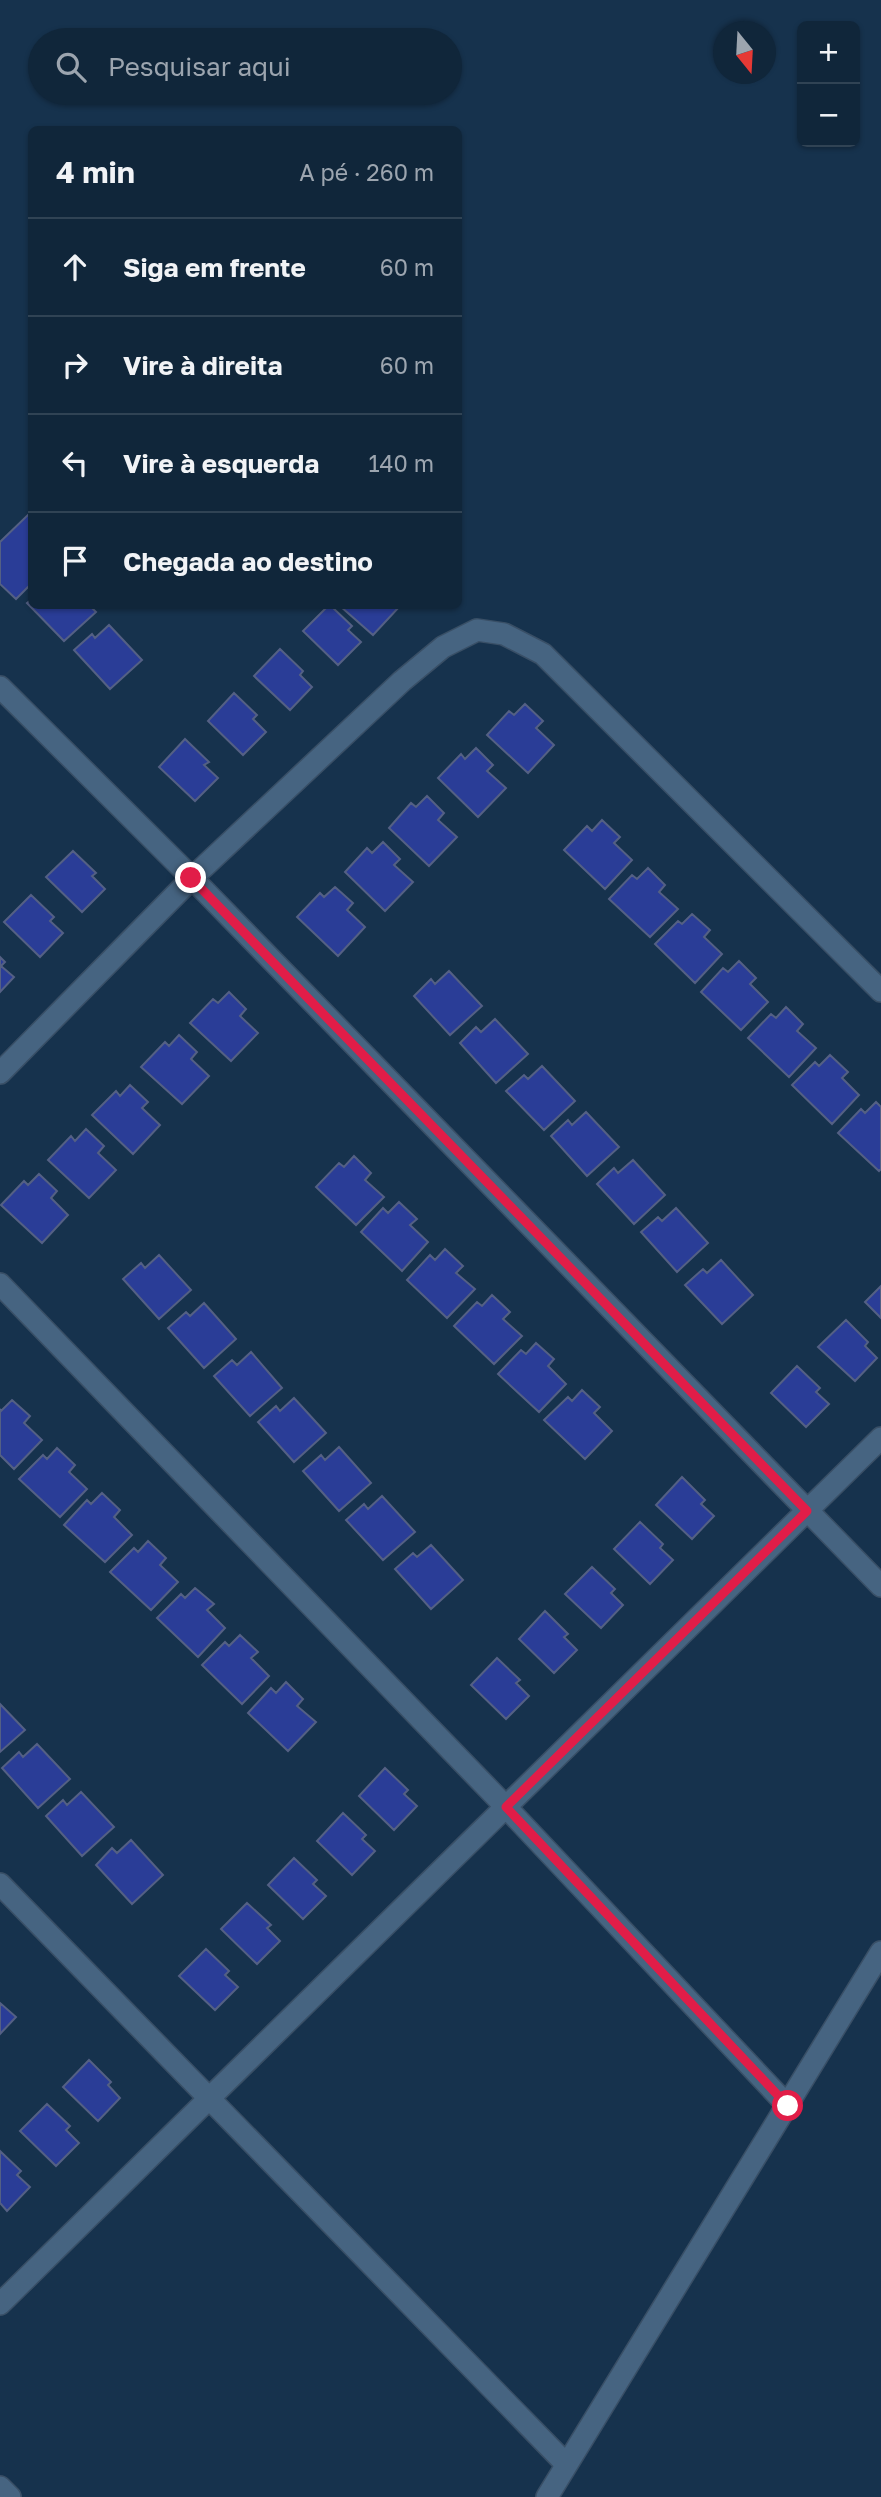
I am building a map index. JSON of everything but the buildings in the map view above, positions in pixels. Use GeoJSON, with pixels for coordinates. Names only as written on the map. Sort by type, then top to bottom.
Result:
{"type":"FeatureCollection","features":[{"type":"Feature","properties":{"kind":"street"},"geometry":{"type":"LineString","coordinates":[[0,1073],[191,878],[402,681],[443,647],[477,630],[505,634],[544,653],[881,991]]}},
{"type":"Feature","properties":{"kind":"street"},"geometry":{"type":"LineString","coordinates":[[0,687],[191,878],[881,1586]]}},
{"type":"Feature","properties":{"kind":"street"},"geometry":{"type":"LineString","coordinates":[[0,1284],[506,1807],[788,2106]]}},
{"type":"Feature","properties":{"kind":"street"},"geometry":{"type":"LineString","coordinates":[[0,2304],[881,1438]]}},
{"type":"Feature","properties":{"kind":"street"},"geometry":{"type":"LineString","coordinates":[[0,1884],[566,2464]]}},
{"type":"Feature","properties":{"kind":"street"},"geometry":{"type":"LineString","coordinates":[[547,2497],[881,1952]]}},
{"type":"Feature","properties":{"kind":"street"},"geometry":{"type":"LineString","coordinates":[[0,2487],[10,2497]]}},
{"type":"Feature","properties":{"kind":"route"},"geometry":{"type":"LineString","coordinates":[[191,878],[807,1511],[506,1807],[788,2106]]}}]}
